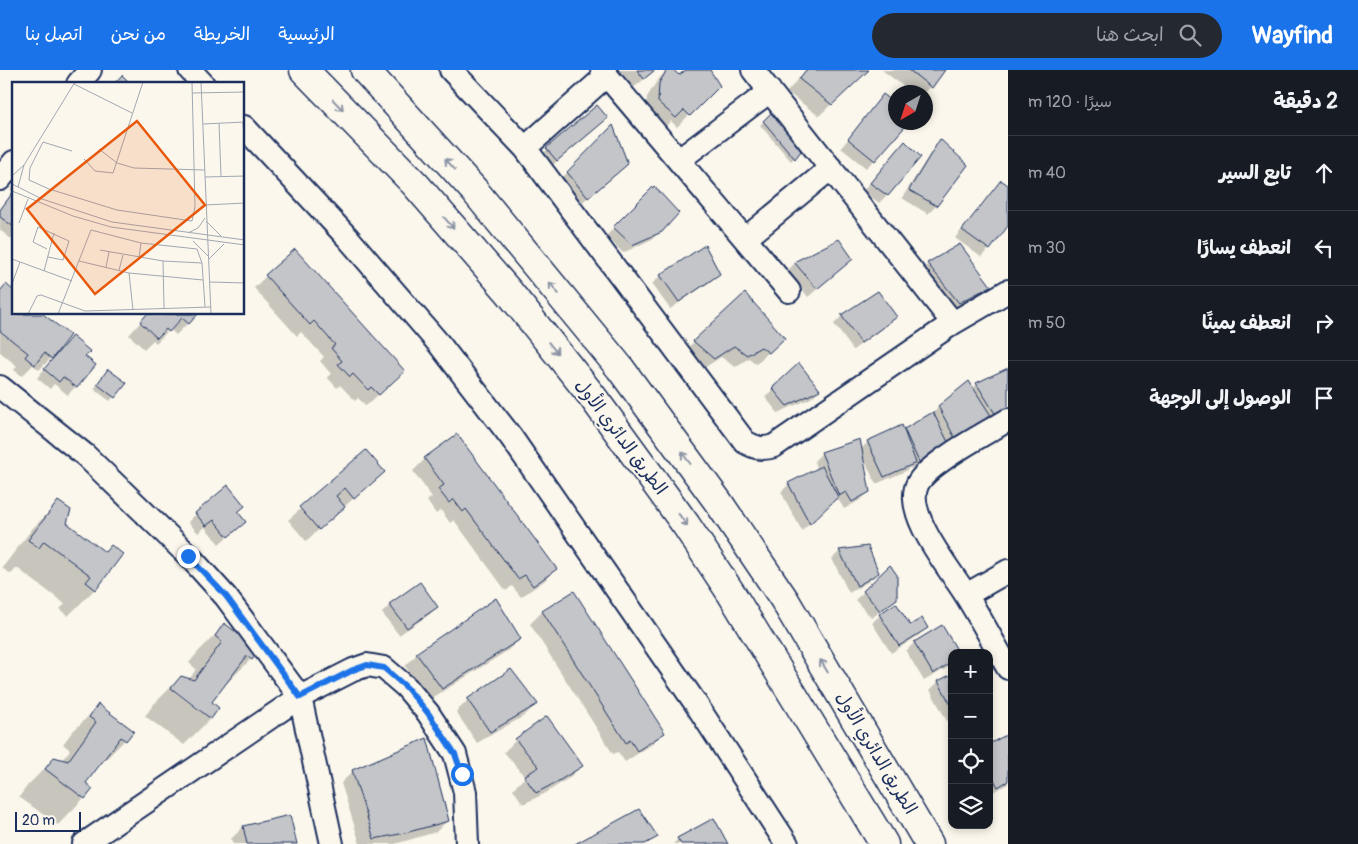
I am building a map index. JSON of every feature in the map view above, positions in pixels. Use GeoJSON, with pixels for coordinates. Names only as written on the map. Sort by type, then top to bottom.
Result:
{"type":"FeatureCollection","features":[{"type":"Feature","properties":{"kind":"main road","name":"الطريق الدائري الأول"},"geometry":{"type":"LineString","coordinates":[[304,70],[415,184],[509,292],[598,404],[686,525],[716,570],[884,844]]}},
{"type":"Feature","properties":{"kind":"main road","name":"الطريق الدائري الأول"},"geometry":{"type":"LineString","coordinates":[[364,70],[474,190],[620,368],[720,503],[784,599],[929,844]]}},
{"type":"Feature","properties":{"kind":"street"},"geometry":{"type":"LineString","coordinates":[[80,82],[90,70]]}},
{"type":"Feature","properties":{"kind":"street"},"geometry":{"type":"LineString","coordinates":[[190,70],[201,82]]}},
{"type":"Feature","properties":{"kind":"street"},"geometry":{"type":"LineString","coordinates":[[451,70],[525,148],[746,442],[757,448],[766,449],[774,446],[953,323],[1008,291]]}},
{"type":"Feature","properties":{"kind":"street"},"geometry":{"type":"LineString","coordinates":[[754,70],[953,323]]}},
{"type":"Feature","properties":{"kind":"street"},"geometry":{"type":"LineString","coordinates":[[525,148],[605,73],[789,291]]}},
{"type":"Feature","properties":{"kind":"street"},"geometry":{"type":"LineString","coordinates":[[679,160],[770,91]]}},
{"type":"Feature","properties":{"kind":"street"},"geometry":{"type":"LineString","coordinates":[[245,128],[360,252],[440,345],[511,437],[694,701],[787,844]]}},
{"type":"Feature","properties":{"kind":"street"},"geometry":{"type":"LineString","coordinates":[[0,179],[12,164]]}},
{"type":"Feature","properties":{"kind":"street"},"geometry":{"type":"LineString","coordinates":[[745,239],[831,168]]}},
{"type":"Feature","properties":{"kind":"street"},"geometry":{"type":"LineString","coordinates":[[0,387],[85,455],[188,556],[226,596],[300,697],[332,844]]}},
{"type":"Feature","properties":{"kind":"street"},"geometry":{"type":"LineString","coordinates":[[1008,420],[933,467],[919,483],[914,495],[921,521],[934,546],[966,595],[1008,668]]}},
{"type":"Feature","properties":{"kind":"street"},"geometry":{"type":"LineString","coordinates":[[966,595],[1008,571]]}},
{"type":"Feature","properties":{"kind":"street"},"geometry":{"type":"LineString","coordinates":[[84,844],[300,697],[353,670],[367,665],[384,668],[406,687],[428,713],[455,754],[465,792],[467,844]]}},
{"type":"Feature","properties":{"kind":"building"},"geometry":{"type":"Polygon","coordinates":[[[637,70],[655,70],[644,79],[637,70]]]}},
{"type":"Feature","properties":{"kind":"building"},"geometry":{"type":"Polygon","coordinates":[[[667,70],[673,70],[679,75],[686,70],[710,70],[720,86],[690,116],[684,110],[676,118],[658,102],[659,83],[667,70]]]}},
{"type":"Feature","properties":{"kind":"building"},"geometry":{"type":"Polygon","coordinates":[[[806,70],[869,70],[832,105],[799,79],[806,70]]]}},
{"type":"Feature","properties":{"kind":"building"},"geometry":{"type":"Polygon","coordinates":[[[909,70],[945,70],[933,87],[933,85],[928,85],[909,70]]]}},
{"type":"Feature","properties":{"kind":"building"},"geometry":{"type":"Polygon","coordinates":[[[122,75],[129,82],[116,82],[122,75]]]}},
{"type":"Feature","properties":{"kind":"building"},"geometry":{"type":"Polygon","coordinates":[[[883,94],[888,98],[888,130],[902,130],[875,161],[848,139],[883,94]]]}},
{"type":"Feature","properties":{"kind":"building"},"geometry":{"type":"Polygon","coordinates":[[[597,105],[608,118],[557,161],[546,148],[597,105]]]}},
{"type":"Feature","properties":{"kind":"building"},"geometry":{"type":"Polygon","coordinates":[[[773,111],[801,151],[795,159],[763,121],[773,111]]]}},
{"type":"Feature","properties":{"kind":"building"},"geometry":{"type":"Polygon","coordinates":[[[613,125],[628,164],[588,198],[567,172],[613,125]]]}},
{"type":"Feature","properties":{"kind":"building"},"geometry":{"type":"Polygon","coordinates":[[[940,139],[968,165],[937,206],[909,190],[940,139]]]}},
{"type":"Feature","properties":{"kind":"building"},"geometry":{"type":"Polygon","coordinates":[[[905,141],[921,157],[888,196],[870,183],[905,141]]]}},
{"type":"Feature","properties":{"kind":"building"},"geometry":{"type":"Polygon","coordinates":[[[1001,180],[1008,185],[1008,226],[990,250],[962,230],[1001,180]]]}},
{"type":"Feature","properties":{"kind":"building"},"geometry":{"type":"Polygon","coordinates":[[[654,186],[679,213],[662,232],[632,245],[613,227],[654,186]]]}},
{"type":"Feature","properties":{"kind":"building"},"geometry":{"type":"Polygon","coordinates":[[[12,194],[12,226],[0,217],[0,210],[12,194]]]}},
{"type":"Feature","properties":{"kind":"building"},"geometry":{"type":"Polygon","coordinates":[[[839,239],[853,259],[817,289],[794,262],[839,239]]]}},
{"type":"Feature","properties":{"kind":"building"},"geometry":{"type":"Polygon","coordinates":[[[960,244],[991,286],[959,303],[927,263],[960,244]]]}},
{"type":"Feature","properties":{"kind":"building"},"geometry":{"type":"Polygon","coordinates":[[[705,245],[720,274],[679,302],[660,275],[705,245]]]}},
{"type":"Feature","properties":{"kind":"building"},"geometry":{"type":"Polygon","coordinates":[[[295,249],[405,371],[379,395],[371,387],[368,390],[353,374],[350,377],[338,364],[342,361],[331,348],[335,345],[314,321],[310,325],[265,275],[295,249]]]}},
{"type":"Feature","properties":{"kind":"building"},"geometry":{"type":"Polygon","coordinates":[[[6,284],[12,289],[12,315],[44,315],[70,335],[52,359],[44,353],[35,365],[25,357],[28,353],[0,331],[0,291],[6,284]]]}},
{"type":"Feature","properties":{"kind":"building"},"geometry":{"type":"Polygon","coordinates":[[[878,291],[897,317],[861,343],[841,315],[878,291]]]}},
{"type":"Feature","properties":{"kind":"building"},"geometry":{"type":"Polygon","coordinates":[[[745,293],[785,338],[769,353],[761,347],[747,355],[734,346],[714,359],[693,341],[745,293]]]}},
{"type":"Feature","properties":{"kind":"building"},"geometry":{"type":"Polygon","coordinates":[[[146,315],[197,315],[189,324],[182,318],[169,332],[166,329],[157,338],[140,322],[146,315]]]}},
{"type":"Feature","properties":{"kind":"building"},"geometry":{"type":"Polygon","coordinates":[[[72,336],[91,352],[85,356],[96,365],[77,388],[63,377],[59,382],[44,369],[72,336]]]}},
{"type":"Feature","properties":{"kind":"building"},"geometry":{"type":"Polygon","coordinates":[[[799,363],[820,390],[787,406],[772,388],[799,363]]]}},
{"type":"Feature","properties":{"kind":"building"},"geometry":{"type":"Polygon","coordinates":[[[1008,368],[1008,409],[996,415],[976,383],[1008,368]]]}},
{"type":"Feature","properties":{"kind":"building"},"geometry":{"type":"Polygon","coordinates":[[[108,369],[127,383],[115,398],[97,384],[108,369]]]}},
{"type":"Feature","properties":{"kind":"building"},"geometry":{"type":"Polygon","coordinates":[[[969,381],[995,422],[956,440],[938,406],[969,381]]]}},
{"type":"Feature","properties":{"kind":"building"},"geometry":{"type":"Polygon","coordinates":[[[933,412],[949,444],[919,462],[904,429],[933,412]]]}},
{"type":"Feature","properties":{"kind":"building"},"geometry":{"type":"Polygon","coordinates":[[[902,425],[916,463],[884,477],[867,441],[902,425]]]}},
{"type":"Feature","properties":{"kind":"building"},"geometry":{"type":"Polygon","coordinates":[[[457,434],[557,569],[533,586],[525,575],[518,579],[466,509],[463,512],[453,499],[449,503],[438,489],[444,485],[424,458],[457,434]]]}},
{"type":"Feature","properties":{"kind":"building"},"geometry":{"type":"Polygon","coordinates":[[[860,439],[870,492],[852,502],[846,492],[839,496],[821,452],[860,439]]]}},
{"type":"Feature","properties":{"kind":"building"},"geometry":{"type":"Polygon","coordinates":[[[366,450],[385,472],[354,499],[345,488],[336,496],[345,507],[319,530],[299,507],[366,450]]]}},
{"type":"Feature","properties":{"kind":"building"},"geometry":{"type":"Polygon","coordinates":[[[822,466],[838,497],[810,524],[788,483],[822,466]]]}},
{"type":"Feature","properties":{"kind":"building"},"geometry":{"type":"Polygon","coordinates":[[[228,485],[245,506],[238,512],[246,522],[228,537],[214,520],[206,526],[195,513],[228,485]]]}},
{"type":"Feature","properties":{"kind":"building"},"geometry":{"type":"Polygon","coordinates":[[[58,501],[71,510],[67,523],[105,552],[111,545],[123,554],[96,590],[86,582],[91,576],[44,541],[39,548],[28,540],[58,501]]]}},
{"type":"Feature","properties":{"kind":"building"},"geometry":{"type":"Polygon","coordinates":[[[868,546],[879,573],[857,586],[839,550],[868,546]]]}},
{"type":"Feature","properties":{"kind":"building"},"geometry":{"type":"Polygon","coordinates":[[[890,565],[897,575],[897,599],[880,611],[863,591],[890,565]]]}},
{"type":"Feature","properties":{"kind":"building"},"geometry":{"type":"Polygon","coordinates":[[[420,582],[438,607],[407,628],[389,604],[420,582]]]}},
{"type":"Feature","properties":{"kind":"building"},"geometry":{"type":"Polygon","coordinates":[[[574,591],[665,733],[637,751],[630,740],[626,743],[542,611],[574,591]]]}},
{"type":"Feature","properties":{"kind":"building"},"geometry":{"type":"Polygon","coordinates":[[[496,598],[521,639],[442,689],[416,653],[496,598]]]}},
{"type":"Feature","properties":{"kind":"building"},"geometry":{"type":"Polygon","coordinates":[[[896,603],[910,625],[922,618],[928,628],[899,646],[879,614],[896,603]]]}},
{"type":"Feature","properties":{"kind":"building"},"geometry":{"type":"Polygon","coordinates":[[[224,623],[260,650],[252,660],[247,656],[212,702],[219,708],[211,719],[171,688],[181,676],[194,680],[222,642],[215,636],[224,623]]]}},
{"type":"Feature","properties":{"kind":"building"},"geometry":{"type":"Polygon","coordinates":[[[942,625],[957,649],[948,649],[948,665],[933,674],[914,642],[942,625]]]}},
{"type":"Feature","properties":{"kind":"building"},"geometry":{"type":"Polygon","coordinates":[[[511,669],[538,704],[490,732],[467,699],[511,669]]]}},
{"type":"Feature","properties":{"kind":"building"},"geometry":{"type":"Polygon","coordinates":[[[948,676],[948,700],[938,681],[948,676]]]}},
{"type":"Feature","properties":{"kind":"building"},"geometry":{"type":"Polygon","coordinates":[[[98,704],[134,731],[126,741],[121,737],[86,783],[93,789],[85,799],[45,769],[54,757],[68,761],[96,722],[89,717],[98,704]]]}},
{"type":"Feature","properties":{"kind":"building"},"geometry":{"type":"Polygon","coordinates":[[[547,716],[583,766],[536,793],[524,776],[539,767],[515,739],[547,716]]]}},
{"type":"Feature","properties":{"kind":"building"},"geometry":{"type":"Polygon","coordinates":[[[1006,735],[1008,738],[1008,781],[998,787],[993,778],[993,742],[1006,735]]]}},
{"type":"Feature","properties":{"kind":"building"},"geometry":{"type":"Polygon","coordinates":[[[427,738],[449,821],[374,839],[352,770],[427,738]]]}},
{"type":"Feature","properties":{"kind":"building"},"geometry":{"type":"Polygon","coordinates":[[[639,809],[658,837],[645,844],[575,844],[639,809]]]}},
{"type":"Feature","properties":{"kind":"building"},"geometry":{"type":"Polygon","coordinates":[[[290,815],[297,844],[247,844],[243,826],[290,815]]]}},
{"type":"Feature","properties":{"kind":"building"},"geometry":{"type":"Polygon","coordinates":[[[714,818],[728,844],[681,844],[677,838],[714,818]]]}},
{"type":"Feature","properties":{"kind":"route"},"geometry":{"type":"LineString","coordinates":[[188,556],[226,596],[300,697],[353,670],[367,665],[384,668],[406,687],[428,713],[455,754],[462,774]]}}]}
